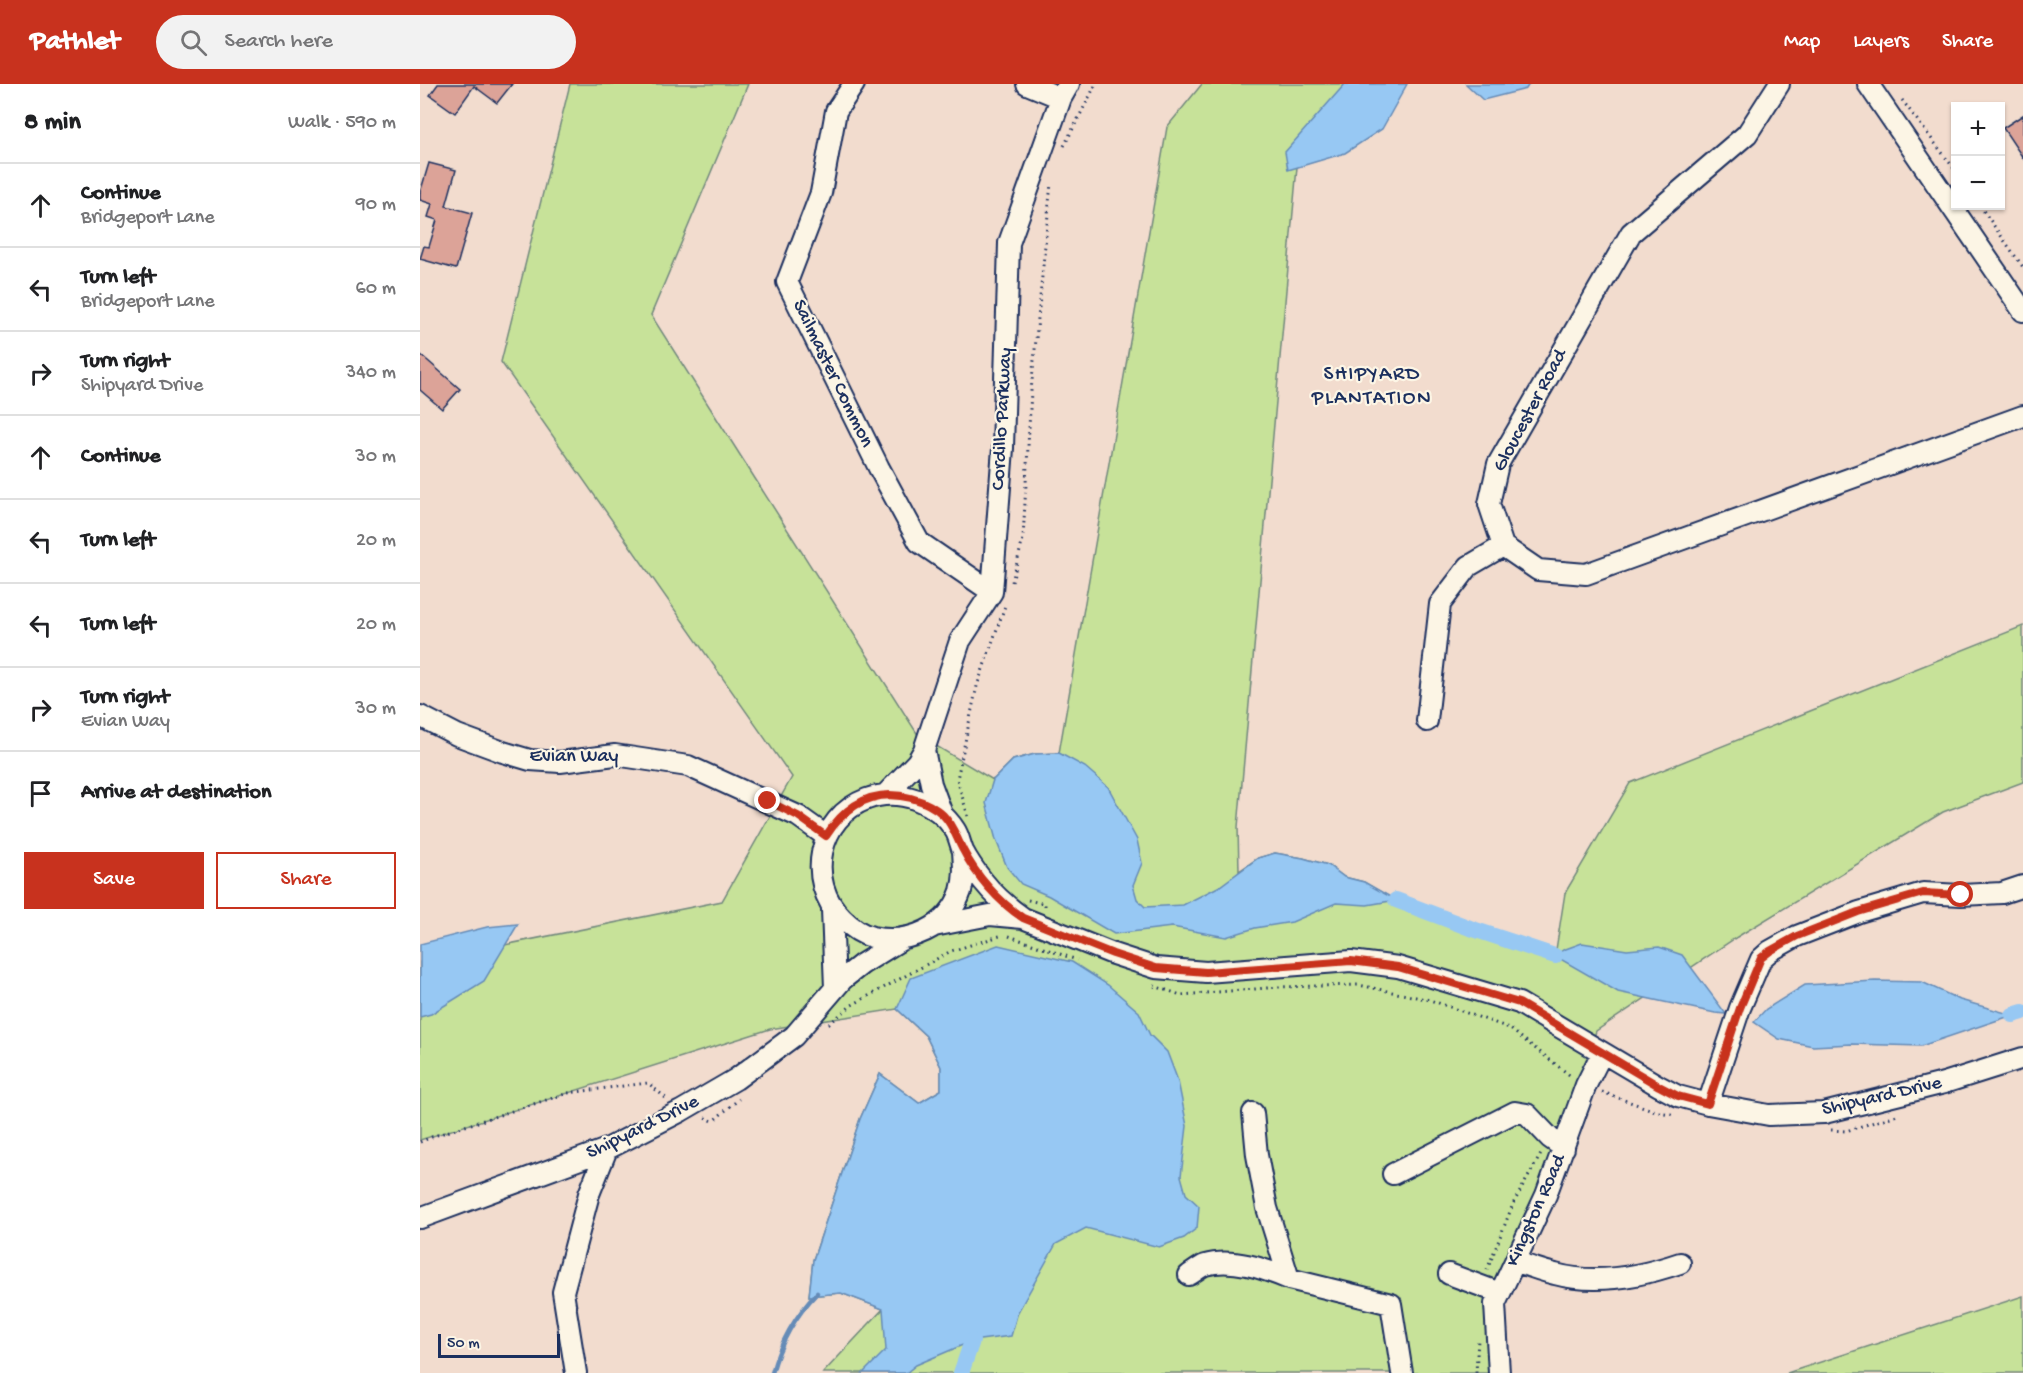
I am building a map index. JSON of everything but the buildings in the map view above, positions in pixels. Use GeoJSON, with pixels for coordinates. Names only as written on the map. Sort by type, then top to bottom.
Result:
{"type":"FeatureCollection","features":[{"type":"Feature","properties":{"kind":"street","name":"Sailmaster Common"},"geometry":{"type":"LineString","coordinates":[[854,84],[836,111],[821,193],[787,282],[879,468],[919,542],[999,598]]}},
{"type":"Feature","properties":{"kind":"street"},"geometry":{"type":"LineString","coordinates":[[1027,84],[1065,91]]}},
{"type":"Feature","properties":{"kind":"street","name":"Gloucester Road"},"geometry":{"type":"LineString","coordinates":[[1503,546],[1489,504],[1498,464],[1631,233],[1747,134],[1779,84]]}},
{"type":"Feature","properties":{"kind":"street"},"geometry":{"type":"LineString","coordinates":[[1868,84],[2023,311]]}},
{"type":"Feature","properties":{"kind":"street","name":"Cordillo Parkway"},"geometry":{"type":"LineString","coordinates":[[885,795],[917,762],[924,750],[960,641],[999,598],[1009,243],[1065,91]]}},
{"type":"Feature","properties":{"kind":"street"},"geometry":{"type":"LineString","coordinates":[[1427,722],[1440,604],[1469,566],[1503,546],[1538,570],[1586,574],[2023,416]]}},
{"type":"Feature","properties":{"kind":"street","name":"Evian Way"},"geometry":{"type":"LineString","coordinates":[[420,716],[457,735],[530,760],[560,762],[615,755],[688,766],[798,816],[826,836]]}},
{"type":"Feature","properties":{"kind":"street","name":"Cordillo Parkway"},"geometry":{"type":"LineString","coordinates":[[924,750],[931,784],[942,814]]}},
{"type":"Feature","properties":{"kind":"street"},"geometry":{"type":"LineString","coordinates":[[832,909],[850,927],[870,936],[904,938],[933,927],[949,911],[960,893],[965,872],[963,850],[955,831],[942,814],[925,802],[903,796],[885,795],[867,799],[850,808],[836,820],[826,836],[820,861],[822,886],[832,909],[835,988]]}},
{"type":"Feature","properties":{"kind":"street","name":"Shipyard Drive"},"geometry":{"type":"LineString","coordinates":[[963,850],[983,881],[1011,910],[1024,908]]}},
{"type":"Feature","properties":{"kind":"street"},"geometry":{"type":"LineString","coordinates":[[1708,1104],[1740,1008],[1761,958],[1770,951],[1797,936],[1858,912],[1923,893],[1961,895],[2002,893],[2023,886]]}},
{"type":"Feature","properties":{"kind":"street","name":"Shipyard Drive"},"geometry":{"type":"LineString","coordinates":[[933,927],[1024,908]]}},
{"type":"Feature","properties":{"kind":"street","name":"Shipyard Drive"},"geometry":{"type":"LineString","coordinates":[[1024,908],[1044,927],[1156,968],[1206,972],[1351,961],[1398,967],[1519,1003],[1678,1096],[1769,1115],[1824,1113],[1944,1083],[2023,1058]]}},
{"type":"Feature","properties":{"kind":"street","name":"Shipyard Drive"},"geometry":{"type":"LineString","coordinates":[[420,1218],[607,1149],[681,1111],[735,1079],[794,1036],[835,988],[862,964],[904,938]]}},
{"type":"Feature","properties":{"kind":"street","name":"Kingston Road"},"geometry":{"type":"LineString","coordinates":[[1498,1373],[1495,1304],[1546,1195],[1586,1085],[1602,1053]]}},
{"type":"Feature","properties":{"kind":"street"},"geometry":{"type":"LineString","coordinates":[[1393,1174],[1515,1112],[1527,1114],[1550,1138],[1564,1148]]}},
{"type":"Feature","properties":{"kind":"street"},"geometry":{"type":"LineString","coordinates":[[1253,1113],[1266,1208],[1289,1279]]}},
{"type":"Feature","properties":{"kind":"street"},"geometry":{"type":"LineString","coordinates":[[576,1373],[563,1292],[589,1194],[607,1149]]}},
{"type":"Feature","properties":{"kind":"street"},"geometry":{"type":"LineString","coordinates":[[1515,1261],[1556,1275],[1576,1278],[1602,1278],[1648,1272],[1680,1263]]}},
{"type":"Feature","properties":{"kind":"street"},"geometry":{"type":"LineString","coordinates":[[1189,1275],[1205,1265],[1228,1263],[1266,1270],[1289,1279],[1391,1304],[1402,1373]]}},
{"type":"Feature","properties":{"kind":"street"},"geometry":{"type":"LineString","coordinates":[[1449,1274],[1500,1293]]}},
{"type":"Feature","properties":{"kind":"path"},"geometry":{"type":"LineString","coordinates":[[1063,147],[1096,84]]}},
{"type":"Feature","properties":{"kind":"path"},"geometry":{"type":"LineString","coordinates":[[1897,93],[1951,164]]}},
{"type":"Feature","properties":{"kind":"path"},"geometry":{"type":"LineString","coordinates":[[1012,582],[1023,539],[1030,391],[1051,180]]}},
{"type":"Feature","properties":{"kind":"path"},"geometry":{"type":"LineString","coordinates":[[1983,210],[2023,267]]}},
{"type":"Feature","properties":{"kind":"path"},"geometry":{"type":"LineString","coordinates":[[969,819],[957,779],[977,686],[1000,625],[999,598]]}},
{"type":"Feature","properties":{"kind":"path"},"geometry":{"type":"LineString","coordinates":[[1024,908],[1045,904],[1043,948]]}},
{"type":"Feature","properties":{"kind":"path"},"geometry":{"type":"LineString","coordinates":[[826,1027],[852,1005],[951,951],[1005,934],[1085,963]]}},
{"type":"Feature","properties":{"kind":"path"},"geometry":{"type":"LineString","coordinates":[[1149,985],[1181,995],[1279,987],[1359,985],[1430,1000],[1509,1028],[1578,1082],[1658,1112],[1681,1116]]}},
{"type":"Feature","properties":{"kind":"path"},"geometry":{"type":"LineString","coordinates":[[420,1142],[568,1093],[648,1083],[681,1111],[713,1121],[739,1099]]}},
{"type":"Feature","properties":{"kind":"path"},"geometry":{"type":"LineString","coordinates":[[1825,1130],[1846,1131],[1902,1113]]}},
{"type":"Feature","properties":{"kind":"green space"},"geometry":{"type":"Polygon","coordinates":[[[570,84],[748,84],[651,315],[918,735],[993,780],[1013,760],[1035,754],[1059,753],[1167,127],[1202,84],[1374,84],[1297,167],[1238,827],[1239,871],[1258,858],[1275,853],[1303,858],[1328,865],[1344,877],[1364,882],[1396,901],[1555,956],[1565,893],[1630,783],[2023,626],[2023,782],[1943,812],[1737,937],[1596,1031],[1555,1150],[1491,1301],[1495,1373],[823,1373],[883,1309],[841,1293],[809,1296],[813,1260],[860,1119],[880,1074],[919,1103],[941,1090],[941,1067],[926,1036],[897,1009],[770,1029],[420,1140],[420,962],[722,901],[792,777],[501,362],[570,84]]]}},
{"type":"Feature","properties":{"kind":"green space"},"geometry":{"type":"Polygon","coordinates":[[[2023,1296],[2023,1373],[1787,1373],[2023,1296]]]}},
{"type":"Feature","properties":{"kind":"water"},"geometry":{"type":"Polygon","coordinates":[[[1345,84],[1407,84],[1382,129],[1345,153],[1288,170],[1285,152],[1345,84]]]}},
{"type":"Feature","properties":{"kind":"water"},"geometry":{"type":"Polygon","coordinates":[[[1466,84],[1529,84],[1526,89],[1483,100],[1466,84]]]}},
{"type":"Feature","properties":{"kind":"water"},"geometry":{"type":"Polygon","coordinates":[[[1059,753],[1085,767],[1108,787],[1137,840],[1142,863],[1133,885],[1137,899],[1145,907],[1183,905],[1220,886],[1258,858],[1275,853],[1328,865],[1344,877],[1364,882],[1396,900],[1367,905],[1336,903],[1292,922],[1255,928],[1226,937],[1172,927],[1114,934],[1049,896],[1021,884],[1007,867],[996,840],[986,803],[993,780],[1013,760],[1035,754],[1059,753]]]}},
{"type":"Feature","properties":{"kind":"water"},"geometry":{"type":"Polygon","coordinates":[[[518,924],[484,981],[431,1014],[420,1017],[420,944],[487,927],[518,924]]]}},
{"type":"Feature","properties":{"kind":"water"},"geometry":{"type":"Polygon","coordinates":[[[1582,943],[1627,950],[1659,947],[1682,955],[1726,1014],[1618,992],[1555,956],[1563,950],[1582,943]]]}},
{"type":"Feature","properties":{"kind":"water"},"geometry":{"type":"Polygon","coordinates":[[[998,945],[1072,962],[1108,985],[1139,1012],[1150,1035],[1167,1052],[1178,1081],[1187,1126],[1181,1176],[1186,1194],[1199,1206],[1197,1228],[1184,1238],[1159,1247],[1086,1228],[1056,1244],[1018,1312],[1011,1336],[972,1341],[916,1365],[906,1373],[863,1373],[886,1350],[883,1309],[841,1293],[809,1296],[813,1260],[860,1119],[880,1074],[919,1103],[941,1090],[941,1067],[926,1036],[897,1009],[911,978],[998,945]]]}},
{"type":"Feature","properties":{"kind":"water"},"geometry":{"type":"Polygon","coordinates":[[[1875,981],[1922,982],[1960,1000],[2013,1015],[1921,1046],[1852,1044],[1813,1046],[1779,1039],[1754,1022],[1766,1009],[1805,985],[1875,981]]]}},
{"type":"Feature","properties":{"kind":"waterway"},"geometry":{"type":"LineString","coordinates":[[1396,900],[1470,928],[1555,956]]}},
{"type":"Feature","properties":{"kind":"waterway"},"geometry":{"type":"LineString","coordinates":[[2013,1015],[2023,1012]]}},
{"type":"Feature","properties":{"kind":"waterway"},"geometry":{"type":"LineString","coordinates":[[772,1373],[779,1351],[790,1330],[817,1293]]}},
{"type":"Feature","properties":{"kind":"waterway"},"geometry":{"type":"LineString","coordinates":[[961,1373],[972,1341]]}},
{"type":"Feature","properties":{"kind":"district","name":"SHIPYARD PLANTATION"},"geometry":{"type":"Point","coordinates":[1372,387]}},
{"type":"Feature","properties":{"kind":"route"},"geometry":{"type":"LineString","coordinates":[[768,801],[798,816],[826,836],[836,820],[850,808],[867,799],[885,795],[903,796],[925,802],[942,814],[955,831],[963,850],[983,881],[1011,910],[1023,918],[1113,954],[1156,968],[1206,972],[1351,961],[1398,967],[1519,1003],[1659,1086],[1678,1096],[1708,1104],[1740,1008],[1761,958],[1797,936],[1858,912],[1923,893],[1961,895]]}}]}
